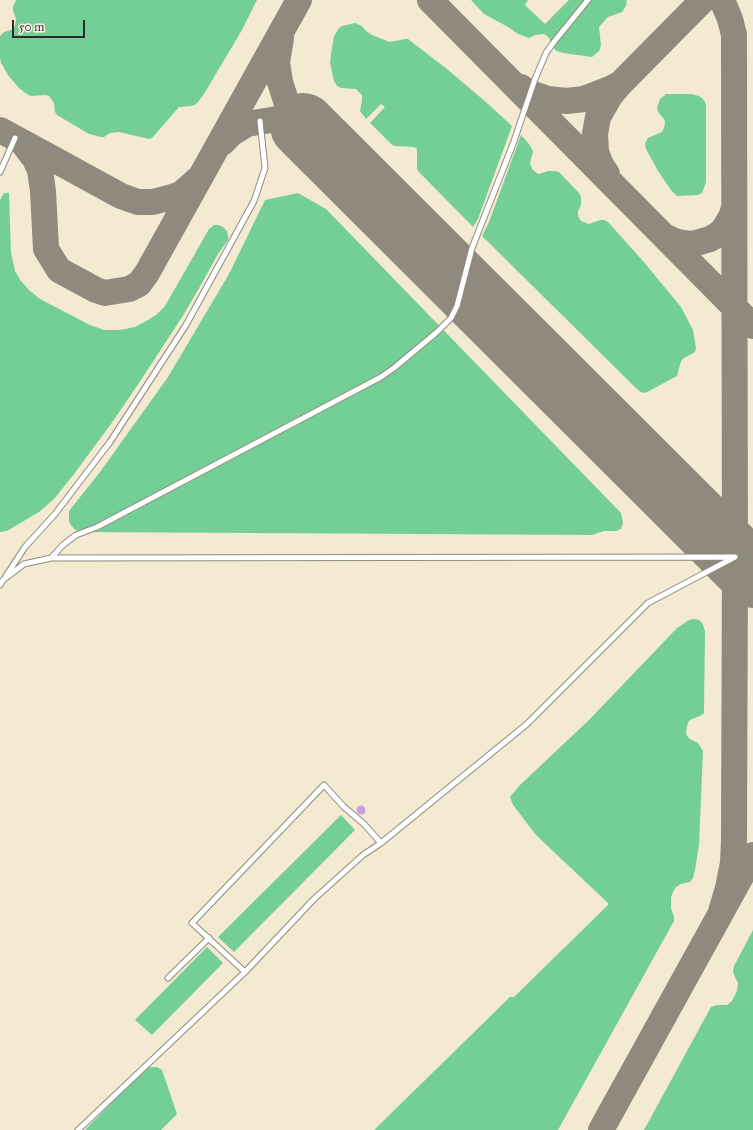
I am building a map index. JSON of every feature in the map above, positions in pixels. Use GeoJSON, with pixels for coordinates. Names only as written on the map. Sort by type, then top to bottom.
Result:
{"type":"FeatureCollection","features":[{"type":"Feature","properties":{"kind":"lane"},"geometry":{"type":"LineString","coordinates":[[50,558],[62,545],[76,535],[97,526],[381,377],[438,332],[451,318],[457,306],[462,292],[472,248],[513,144],[546,53],[588,0]]}},
{"type":"Feature","properties":{"kind":"lane"},"geometry":{"type":"LineString","coordinates":[[0,585],[25,547],[55,514],[110,442],[186,325],[254,202],[265,168],[260,121]]}},
{"type":"Feature","properties":{"kind":"lane"},"geometry":{"type":"LineString","coordinates":[[0,172],[15,138]]}},
{"type":"Feature","properties":{"kind":"lane"},"geometry":{"type":"LineString","coordinates":[[4,580],[24,564],[50,558],[735,557],[648,602],[527,724],[381,843],[363,855],[314,899],[245,972],[78,1130]]}},
{"type":"Feature","properties":{"kind":"lane"},"geometry":{"type":"LineString","coordinates":[[245,972],[192,923],[324,784],[344,807],[364,824],[381,843]]}},
{"type":"Feature","properties":{"kind":"lane"},"geometry":{"type":"LineString","coordinates":[[168,978],[209,938]]}},
{"type":"Feature","properties":{"kind":"green space"},"geometry":{"type":"Polygon","coordinates":[[[16,0],[257,0],[242,30],[198,102],[195,105],[179,107],[152,138],[149,139],[119,132],[110,133],[104,137],[89,134],[57,115],[55,112],[54,103],[49,96],[31,96],[19,88],[8,75],[1,63],[0,58],[0,36],[15,26],[16,19],[13,6],[16,0]]]}},
{"type":"Feature","properties":{"kind":"green space"},"geometry":{"type":"Polygon","coordinates":[[[471,0],[528,0],[525,5],[545,24],[569,0],[627,0],[626,6],[622,12],[608,17],[599,27],[601,46],[599,51],[592,57],[557,51],[554,49],[549,38],[543,34],[535,35],[529,38],[518,34],[484,14],[471,0]]]}},
{"type":"Feature","properties":{"kind":"green space"},"geometry":{"type":"Polygon","coordinates":[[[355,23],[362,26],[372,35],[390,42],[408,39],[447,69],[512,126],[478,219],[473,227],[417,169],[417,149],[414,147],[394,146],[370,123],[385,107],[381,104],[366,119],[360,111],[362,95],[356,89],[341,88],[337,86],[334,81],[330,63],[334,36],[342,26],[355,23]]]}},
{"type":"Feature","properties":{"kind":"green space"},"geometry":{"type":"Polygon","coordinates":[[[666,94],[691,94],[699,96],[705,102],[706,182],[702,193],[698,195],[677,196],[658,171],[646,149],[645,143],[648,138],[662,132],[664,128],[664,119],[658,112],[657,108],[660,99],[666,94]]]}},
{"type":"Feature","properties":{"kind":"green space"},"geometry":{"type":"Polygon","coordinates":[[[521,135],[529,144],[533,152],[530,163],[532,169],[538,174],[549,171],[559,172],[581,197],[581,205],[578,211],[578,216],[581,221],[589,224],[600,220],[608,222],[681,307],[693,330],[696,348],[695,352],[681,361],[677,376],[645,393],[638,390],[482,236],[489,222],[521,135]]]}},
{"type":"Feature","properties":{"kind":"green space"},"geometry":{"type":"Polygon","coordinates":[[[4,193],[9,193],[11,253],[15,271],[21,281],[40,299],[90,325],[104,330],[120,330],[135,327],[156,315],[165,306],[209,229],[214,225],[223,227],[227,231],[228,240],[218,254],[184,314],[141,380],[74,474],[54,499],[39,512],[7,531],[0,532],[0,200],[4,193]]]}},
{"type":"Feature","properties":{"kind":"green space"},"geometry":{"type":"Polygon","coordinates":[[[298,193],[326,209],[621,513],[623,523],[621,529],[616,531],[604,531],[592,535],[80,532],[74,529],[69,522],[69,511],[100,472],[168,377],[229,274],[265,200],[298,193]]]}},
{"type":"Feature","properties":{"kind":"green space"},"geometry":{"type":"Polygon","coordinates":[[[689,620],[699,620],[703,624],[705,632],[704,713],[689,721],[686,732],[687,736],[698,743],[703,751],[699,845],[693,878],[690,882],[676,887],[673,892],[671,897],[671,908],[674,921],[558,1130],[374,1130],[510,997],[514,997],[609,904],[536,835],[513,805],[510,797],[520,785],[589,720],[677,628],[689,620]]]}},
{"type":"Feature","properties":{"kind":"green space"},"geometry":{"type":"Polygon","coordinates":[[[341,815],[355,830],[234,952],[218,937],[341,815]]]}},
{"type":"Feature","properties":{"kind":"green space"},"geometry":{"type":"Polygon","coordinates":[[[753,930],[753,1130],[644,1130],[711,1007],[717,1005],[727,1005],[732,1001],[737,991],[738,983],[733,971],[734,966],[753,930]]]}},
{"type":"Feature","properties":{"kind":"green space"},"geometry":{"type":"Polygon","coordinates":[[[207,947],[223,963],[152,1035],[135,1020],[207,947]]]}},
{"type":"Feature","properties":{"kind":"green space"},"geometry":{"type":"Polygon","coordinates":[[[150,1067],[157,1067],[162,1070],[177,1114],[161,1130],[85,1130],[134,1080],[150,1067]]]}},
{"type":"Feature","properties":{"kind":"building"},"geometry":{"type":"Polygon","coordinates":[[[361,805],[366,810],[361,815],[356,810],[361,805]]]}},
{"type":"Feature","properties":{"kind":"taxiway"},"geometry":{"type":"LineString","coordinates":[[0,130],[22,142],[35,159],[40,170],[43,191],[46,249],[59,270],[96,290],[105,293],[129,289],[139,284],[147,273],[299,0]]}},
{"type":"Feature","properties":{"kind":"taxiway"},"geometry":{"type":"LineString","coordinates":[[430,0],[753,326]]}},
{"type":"Feature","properties":{"kind":"taxiway"},"geometry":{"type":"LineString","coordinates":[[521,87],[528,92],[547,99],[567,101],[584,99],[610,89],[620,84],[703,0]]}},
{"type":"Feature","properties":{"kind":"taxiway"},"geometry":{"type":"LineString","coordinates":[[720,915],[728,888],[733,863],[735,557],[734,35],[730,19],[722,0]]}},
{"type":"Feature","properties":{"kind":"taxiway"},"geometry":{"type":"LineString","coordinates":[[281,38],[277,62],[280,82],[287,104],[303,126]]}},
{"type":"Feature","properties":{"kind":"taxiway"},"geometry":{"type":"LineString","coordinates":[[607,174],[601,165],[596,152],[595,134],[598,117],[610,96],[620,84]]}},
{"type":"Feature","properties":{"kind":"taxiway"},"geometry":{"type":"LineString","coordinates":[[222,143],[232,133],[247,124],[277,119],[290,121],[303,126]]}},
{"type":"Feature","properties":{"kind":"taxiway"},"geometry":{"type":"LineString","coordinates":[[24,143],[121,196],[138,202],[153,202],[181,194],[198,179]]}},
{"type":"Feature","properties":{"kind":"taxiway"},"geometry":{"type":"LineString","coordinates":[[664,236],[674,241],[693,244],[710,239],[724,229],[732,215],[734,207]]}},
{"type":"Feature","properties":{"kind":"taxiway"},"geometry":{"type":"LineString","coordinates":[[601,1130],[753,855]]}},
{"type":"Feature","properties":{"kind":"runway"},"geometry":{"type":"LineString","coordinates":[[303,126],[753,575]]}}]}
